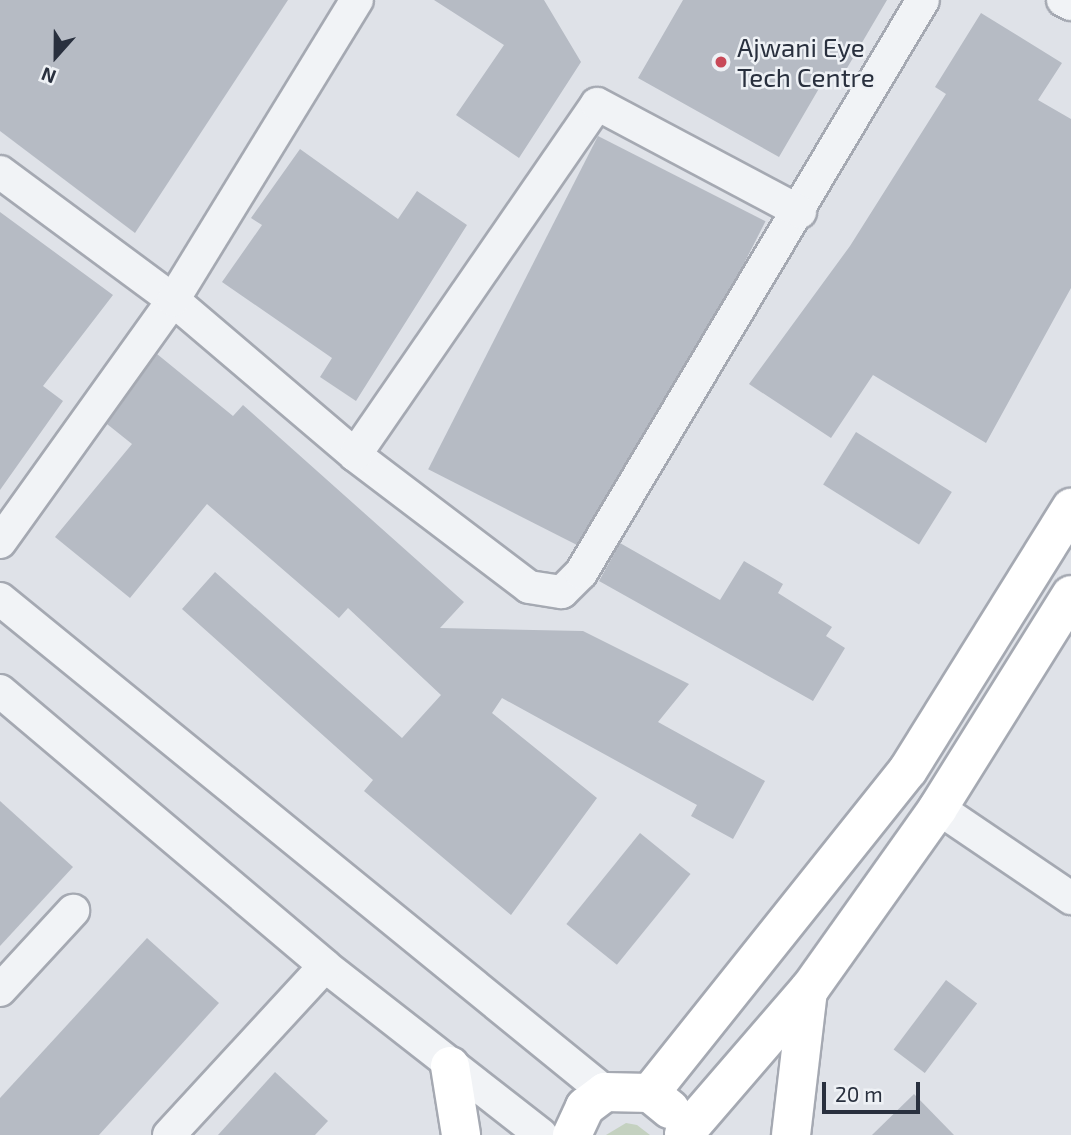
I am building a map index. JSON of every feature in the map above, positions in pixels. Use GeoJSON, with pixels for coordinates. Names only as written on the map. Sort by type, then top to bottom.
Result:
{"type":"FeatureCollection","features":[{"type":"Feature","properties":{"kind":"main road"},"geometry":{"type":"LineString","coordinates":[[650,1093],[908,770],[1071,508]]}},
{"type":"Feature","properties":{"kind":"main road"},"geometry":{"type":"LineString","coordinates":[[572,1135],[585,1108],[605,1092],[650,1093],[672,1112],[684,1135],[808,991],[938,808],[1071,595]]}},
{"type":"Feature","properties":{"kind":"main road"},"geometry":{"type":"LineString","coordinates":[[791,1135],[808,991]]}},
{"type":"Feature","properties":{"kind":"main road"},"geometry":{"type":"LineString","coordinates":[[450,1066],[461,1135]]}},
{"type":"Feature","properties":{"kind":"street"},"geometry":{"type":"LineString","coordinates":[[0,542],[173,300],[358,0]]}},
{"type":"Feature","properties":{"kind":"street"},"geometry":{"type":"LineString","coordinates":[[0,172],[173,300],[355,454],[529,587],[562,592],[581,573],[800,212],[923,0]]}},
{"type":"Feature","properties":{"kind":"street"},"geometry":{"type":"LineString","coordinates":[[1063,0],[1071,4]]}},
{"type":"Feature","properties":{"kind":"street"},"geometry":{"type":"LineString","coordinates":[[355,454],[597,104],[800,212]]}},
{"type":"Feature","properties":{"kind":"street"},"geometry":{"type":"LineString","coordinates":[[0,598],[605,1092]]}},
{"type":"Feature","properties":{"kind":"street"},"geometry":{"type":"LineString","coordinates":[[0,691],[325,966],[541,1135]]}},
{"type":"Feature","properties":{"kind":"street"},"geometry":{"type":"LineString","coordinates":[[938,808],[1071,898]]}},
{"type":"Feature","properties":{"kind":"street"},"geometry":{"type":"LineString","coordinates":[[0,990],[72,911]]}},
{"type":"Feature","properties":{"kind":"street"},"geometry":{"type":"LineString","coordinates":[[169,1135],[325,966]]}},
{"type":"Feature","properties":{"kind":"green space"},"geometry":{"type":"Polygon","coordinates":[[[626,1123],[637,1125],[650,1135],[606,1135],[626,1123]]]}},
{"type":"Feature","properties":{"kind":"building"},"geometry":{"type":"Polygon","coordinates":[[[0,0],[288,0],[135,233],[0,131],[0,0]]]}},
{"type":"Feature","properties":{"kind":"building"},"geometry":{"type":"Polygon","coordinates":[[[434,0],[544,0],[581,62],[519,158],[456,115],[504,45],[434,0]]]}},
{"type":"Feature","properties":{"kind":"building"},"geometry":{"type":"Polygon","coordinates":[[[683,0],[887,0],[840,80],[828,73],[779,157],[638,78],[683,0]]]}},
{"type":"Feature","properties":{"kind":"building"},"geometry":{"type":"Polygon","coordinates":[[[981,13],[1062,63],[1038,100],[1071,119],[1071,288],[986,443],[873,375],[831,438],[749,384],[850,246],[946,94],[935,87],[981,13]]]}},
{"type":"Feature","properties":{"kind":"building"},"geometry":{"type":"Polygon","coordinates":[[[598,136],[766,221],[596,555],[428,469],[598,136]]]}},
{"type":"Feature","properties":{"kind":"building"},"geometry":{"type":"Polygon","coordinates":[[[300,149],[398,219],[417,191],[467,225],[356,401],[320,377],[332,358],[222,282],[262,225],[251,218],[300,149]]]}},
{"type":"Feature","properties":{"kind":"building"},"geometry":{"type":"Polygon","coordinates":[[[0,212],[113,295],[43,386],[63,401],[0,490],[0,212]]]}},
{"type":"Feature","properties":{"kind":"building"},"geometry":{"type":"Polygon","coordinates":[[[157,354],[233,416],[243,405],[464,602],[440,628],[583,631],[689,684],[658,722],[765,781],[733,839],[691,816],[697,805],[502,698],[492,713],[597,798],[511,915],[364,791],[373,780],[182,609],[215,572],[402,738],[441,695],[348,608],[339,618],[207,504],[130,598],[55,537],[132,444],[107,424],[157,354]]]}},
{"type":"Feature","properties":{"kind":"building"},"geometry":{"type":"Polygon","coordinates":[[[856,432],[952,492],[919,544],[823,485],[856,432]]]}},
{"type":"Feature","properties":{"kind":"building"},"geometry":{"type":"Polygon","coordinates":[[[620,543],[720,600],[744,561],[783,584],[778,593],[832,627],[826,636],[845,648],[813,701],[599,581],[620,543]]]}},
{"type":"Feature","properties":{"kind":"building"},"geometry":{"type":"Polygon","coordinates":[[[0,801],[73,867],[0,946],[0,801]]]}},
{"type":"Feature","properties":{"kind":"building"},"geometry":{"type":"Polygon","coordinates":[[[640,833],[691,874],[617,965],[566,924],[640,833]]]}},
{"type":"Feature","properties":{"kind":"building"},"geometry":{"type":"Polygon","coordinates":[[[147,938],[219,1003],[99,1135],[0,1135],[0,1098],[147,938]]]}},
{"type":"Feature","properties":{"kind":"building"},"geometry":{"type":"Polygon","coordinates":[[[946,980],[977,1003],[925,1073],[894,1049],[946,980]]]}},
{"type":"Feature","properties":{"kind":"building"},"geometry":{"type":"Polygon","coordinates":[[[275,1072],[328,1121],[315,1135],[218,1135],[275,1072]]]}},
{"type":"Feature","properties":{"kind":"building"},"geometry":{"type":"Polygon","coordinates":[[[914,1094],[954,1135],[872,1135],[914,1094]]]}},
{"type":"Feature","properties":{"kind":"place","name":"Ajwani Eye Tech Centre"},"geometry":{"type":"Point","coordinates":[721,62]}}]}
